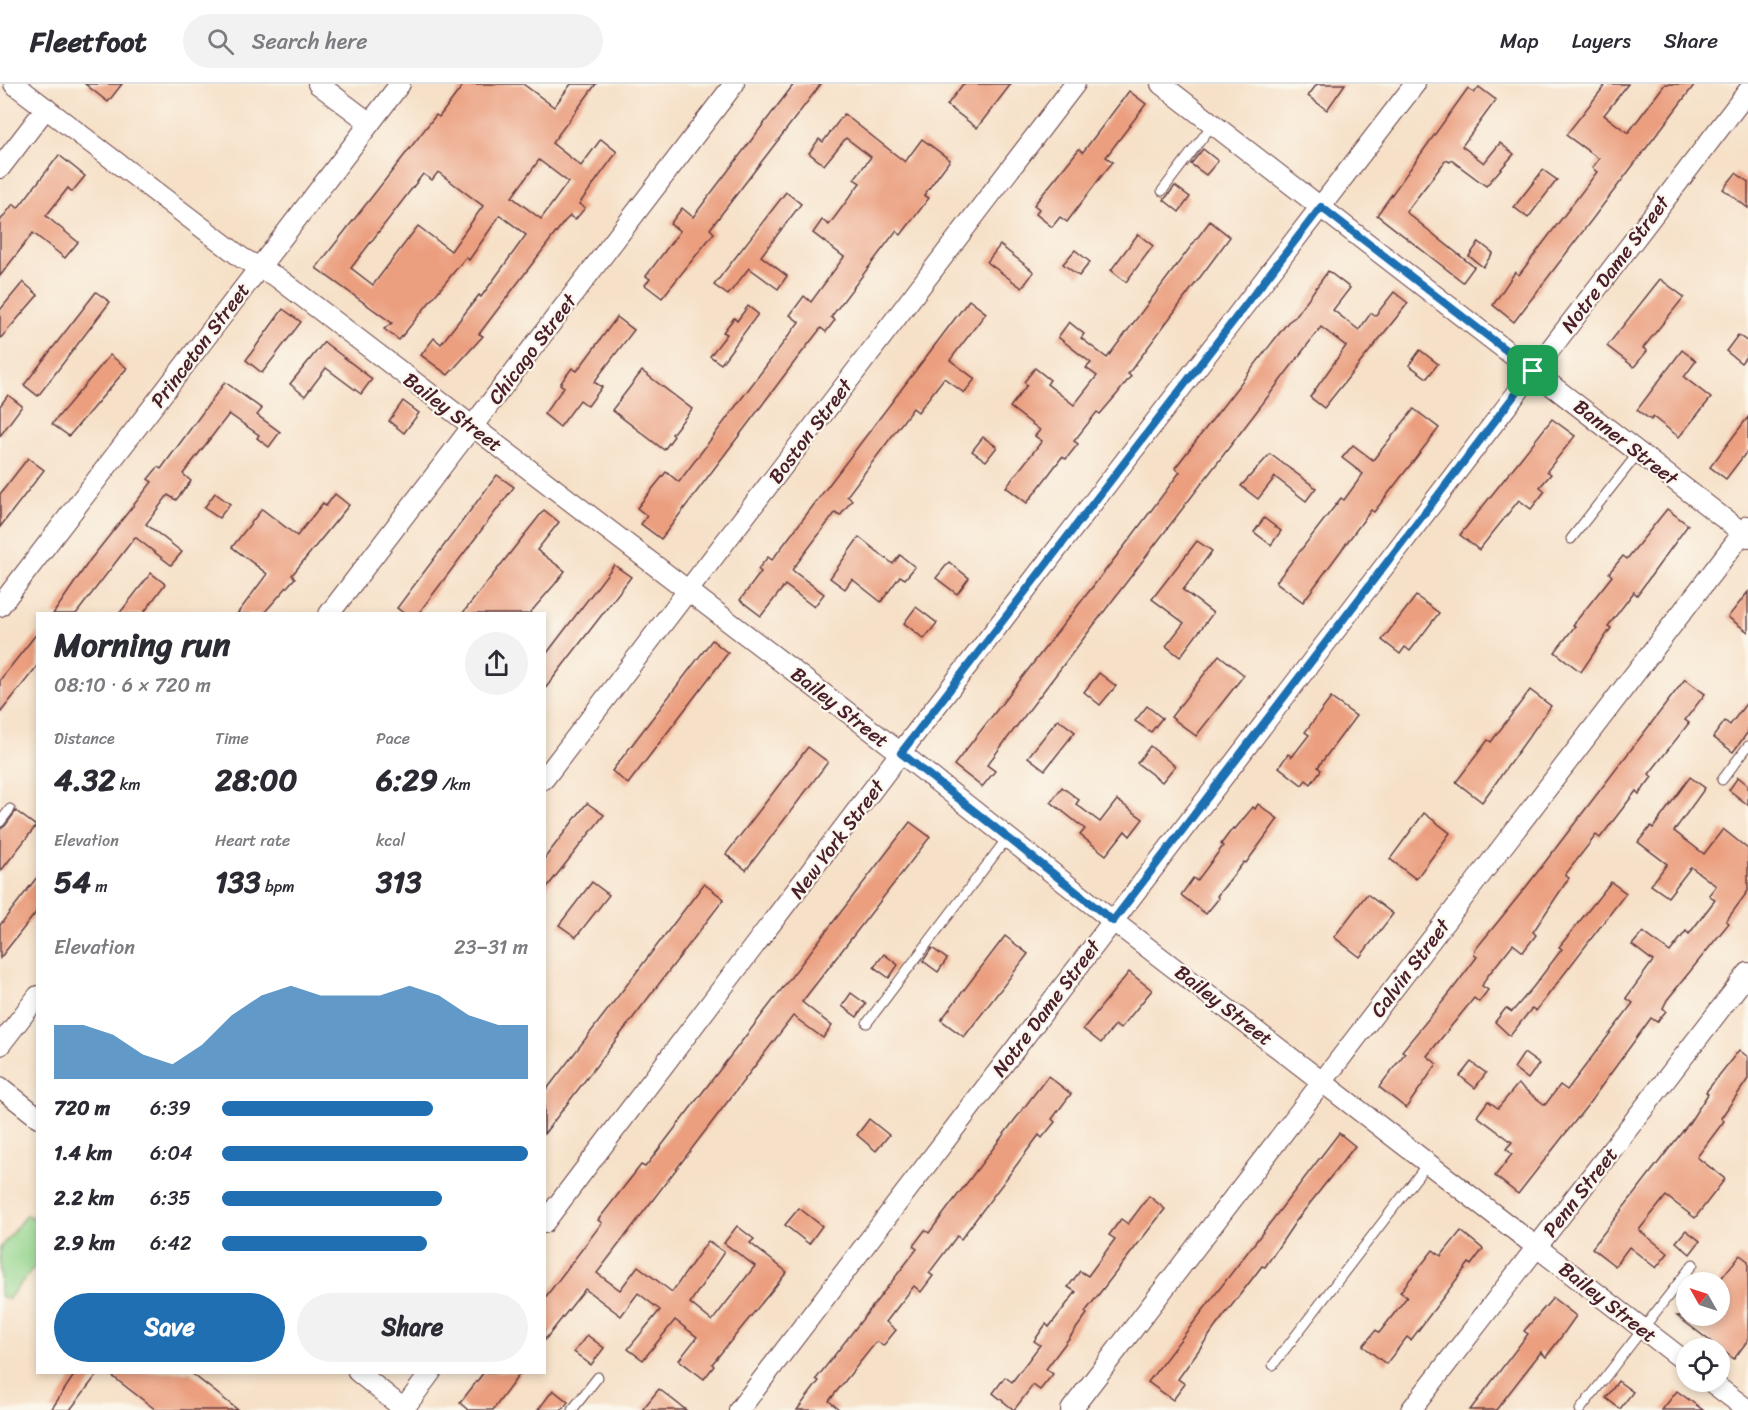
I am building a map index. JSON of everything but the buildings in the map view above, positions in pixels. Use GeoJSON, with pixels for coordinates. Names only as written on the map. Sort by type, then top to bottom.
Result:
{"type":"FeatureCollection","features":[{"type":"Feature","properties":{"kind":"street","name":"Bailey Street"},"geometry":{"type":"LineString","coordinates":[[14,84],[242,258],[278,278],[901,753],[1113,921],[1676,1354]]}},
{"type":"Feature","properties":{"kind":"street"},"geometry":{"type":"LineString","coordinates":[[318,84],[370,123]]}},
{"type":"Feature","properties":{"kind":"street","name":"Princeton Street"},"geometry":{"type":"LineString","coordinates":[[0,606],[400,84]]}},
{"type":"Feature","properties":{"kind":"street","name":"Chicago Street"},"geometry":{"type":"LineString","coordinates":[[331,612],[734,84]]}},
{"type":"Feature","properties":{"kind":"street","name":"Boston Street"},"geometry":{"type":"LineString","coordinates":[[546,776],[1075,84]]}},
{"type":"Feature","properties":{"kind":"street","name":"Banner Street"},"geometry":{"type":"LineString","coordinates":[[1161,84],[1746,532]]}},
{"type":"Feature","properties":{"kind":"street","name":"New York Street"},"geometry":{"type":"LineString","coordinates":[[546,1220],[901,753],[1415,84]]}},
{"type":"Feature","properties":{"kind":"street","name":"Notre Dame Street"},"geometry":{"type":"LineString","coordinates":[[739,1410],[1748,91]]}},
{"type":"Feature","properties":{"kind":"street"},"geometry":{"type":"LineString","coordinates":[[0,168],[46,108]]}},
{"type":"Feature","properties":{"kind":"street","name":"Calvin Street"},"geometry":{"type":"LineString","coordinates":[[1071,1410],[1746,532]]}},
{"type":"Feature","properties":{"kind":"street","name":"Penn Street"},"geometry":{"type":"LineString","coordinates":[[1411,1410],[1748,973]]}},
{"type":"Feature","properties":{"kind":"street"},"geometry":{"type":"LineString","coordinates":[[0,1045],[36,999]]}},
{"type":"Feature","properties":{"kind":"street"},"geometry":{"type":"LineString","coordinates":[[0,1087],[36,1115]]}},
{"type":"Feature","properties":{"kind":"street"},"geometry":{"type":"LineString","coordinates":[[360,1374],[404,1410],[429,1374]]}},
{"type":"Feature","properties":{"kind":"street"},"geometry":{"type":"LineString","coordinates":[[1724,1392],[1748,1410]]}},
{"type":"Feature","properties":{"kind":"lane"},"geometry":{"type":"LineString","coordinates":[[1162,190],[1213,124]]}},
{"type":"Feature","properties":{"kind":"lane"},"geometry":{"type":"LineString","coordinates":[[1571,539],[1639,452]]}},
{"type":"Feature","properties":{"kind":"lane"},"geometry":{"type":"LineString","coordinates":[[1722,780],[1748,746]]}},
{"type":"Feature","properties":{"kind":"lane"},"geometry":{"type":"LineString","coordinates":[[0,822],[10,809]]}},
{"type":"Feature","properties":{"kind":"lane"},"geometry":{"type":"LineString","coordinates":[[867,1023],[1008,837]]}},
{"type":"Feature","properties":{"kind":"lane"},"geometry":{"type":"LineString","coordinates":[[1273,1365],[1428,1163]]}},
{"type":"Feature","properties":{"kind":"lane"},"geometry":{"type":"LineString","coordinates":[[1580,1410],[1693,1264]]}},
{"type":"Feature","properties":{"kind":"lane"},"geometry":{"type":"LineString","coordinates":[[572,1410],[598,1377]]}},
{"type":"Feature","properties":{"kind":"green space"},"geometry":{"type":"Polygon","coordinates":[[[26,1215],[36,1219],[36,1265],[8,1299],[0,1296],[0,1248],[26,1215]]]}},
{"type":"Feature","properties":{"kind":"route"},"geometry":{"type":"LineString","coordinates":[[1321,207],[1533,371],[1113,921],[901,753],[1321,207]]}}]}
